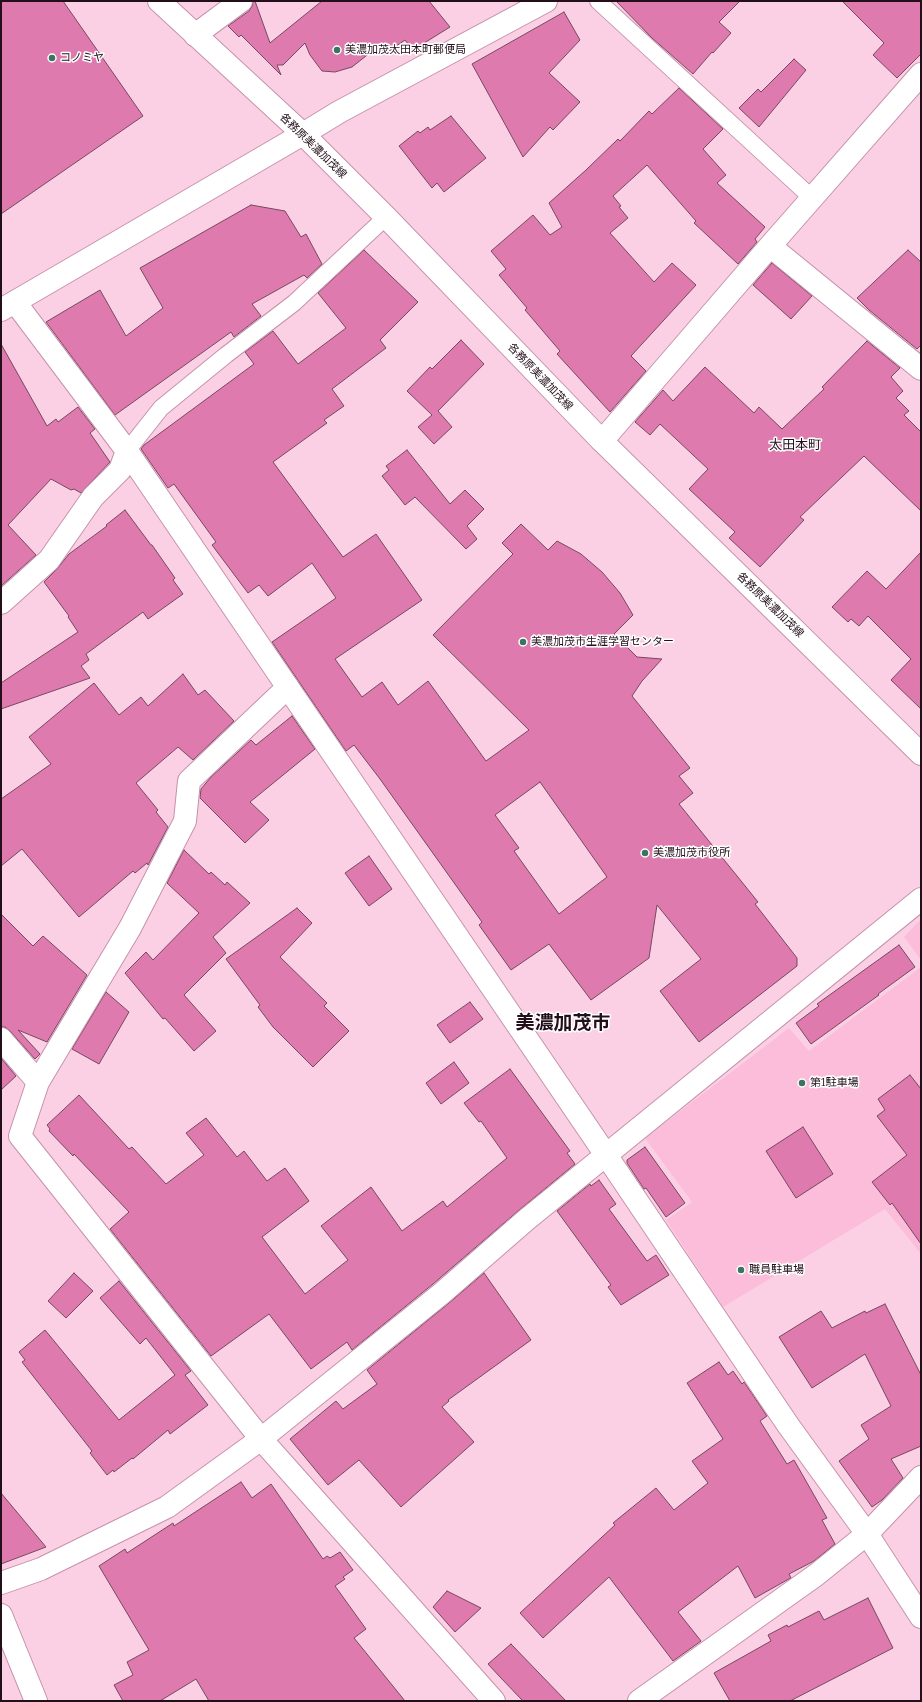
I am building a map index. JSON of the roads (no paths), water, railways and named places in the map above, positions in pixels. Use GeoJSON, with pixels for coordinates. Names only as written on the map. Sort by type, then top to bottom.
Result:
{"type":"FeatureCollection","features":[{"type":"Feature","properties":{"kind":"street","name":"各務原美濃加茂線"},"geometry":{"type":"LineString","coordinates":[[159,1],[303,134],[386,217],[602,441],[921,754]]}},
{"type":"Feature","properties":{"kind":"street"},"geometry":{"type":"LineString","coordinates":[[195,35],[241,1]]}},
{"type":"Feature","properties":{"kind":"street"},"geometry":{"type":"LineString","coordinates":[[546,1],[339,112],[8,306],[127,451],[788,1425],[867,1534],[921,1617]]}},
{"type":"Feature","properties":{"kind":"street"},"geometry":{"type":"LineString","coordinates":[[602,441],[921,74]]}},
{"type":"Feature","properties":{"kind":"street"},"geometry":{"type":"LineString","coordinates":[[770,246],[918,361]]}},
{"type":"Feature","properties":{"kind":"street"},"geometry":{"type":"LineString","coordinates":[[1,603],[49,560],[93,497],[120,470],[127,451]]}},
{"type":"Feature","properties":{"kind":"street"},"geometry":{"type":"LineString","coordinates":[[288,687],[189,781],[185,821],[130,928],[38,1082],[20,1136],[261,1439],[494,1701]]}},
{"type":"Feature","properties":{"kind":"street"},"geometry":{"type":"LineString","coordinates":[[1,1583],[41,1569],[167,1507],[261,1439],[441,1294],[526,1220],[921,899]]}},
{"type":"Feature","properties":{"kind":"street"},"geometry":{"type":"LineString","coordinates":[[1,1039],[38,1082]]}},
{"type":"Feature","properties":{"kind":"street"},"geometry":{"type":"LineString","coordinates":[[639,1701],[816,1574],[867,1534],[921,1477]]}},
{"type":"Feature","properties":{"kind":"street"},"geometry":{"type":"LineString","coordinates":[[1,1615],[36,1701]]}},
{"type":"Feature","properties":{"kind":"lane"},"geometry":{"type":"LineString","coordinates":[[598,1],[812,198]]}},
{"type":"Feature","properties":{"kind":"lane"},"geometry":{"type":"LineString","coordinates":[[127,451],[161,408],[226,355],[294,303],[386,217]]}},
{"type":"Feature","properties":{"kind":"place","name":"美濃加茂太田本町郵便局"},"geometry":{"type":"Point","coordinates":[337,50]}},
{"type":"Feature","properties":{"kind":"place","name":"コノミヤ"},"geometry":{"type":"Point","coordinates":[52,58]}},
{"type":"Feature","properties":{"kind":"place","name":"美濃加茂市生涯学習センター"},"geometry":{"type":"Point","coordinates":[523,642]}},
{"type":"Feature","properties":{"kind":"place","name":"美濃加茂市役所"},"geometry":{"type":"Point","coordinates":[645,853]}},
{"type":"Feature","properties":{"kind":"place","name":"第1駐車場"},"geometry":{"type":"Point","coordinates":[802,1083]}},
{"type":"Feature","properties":{"kind":"place","name":"職員駐車場"},"geometry":{"type":"Point","coordinates":[741,1270]}},
{"type":"Feature","properties":{"kind":"district","name":"太田本町"},"geometry":{"type":"Point","coordinates":[795,445]}},
{"type":"Feature","properties":{"kind":"district","name":"美濃加茂市"},"geometry":{"type":"Point","coordinates":[563,1024]}}]}
